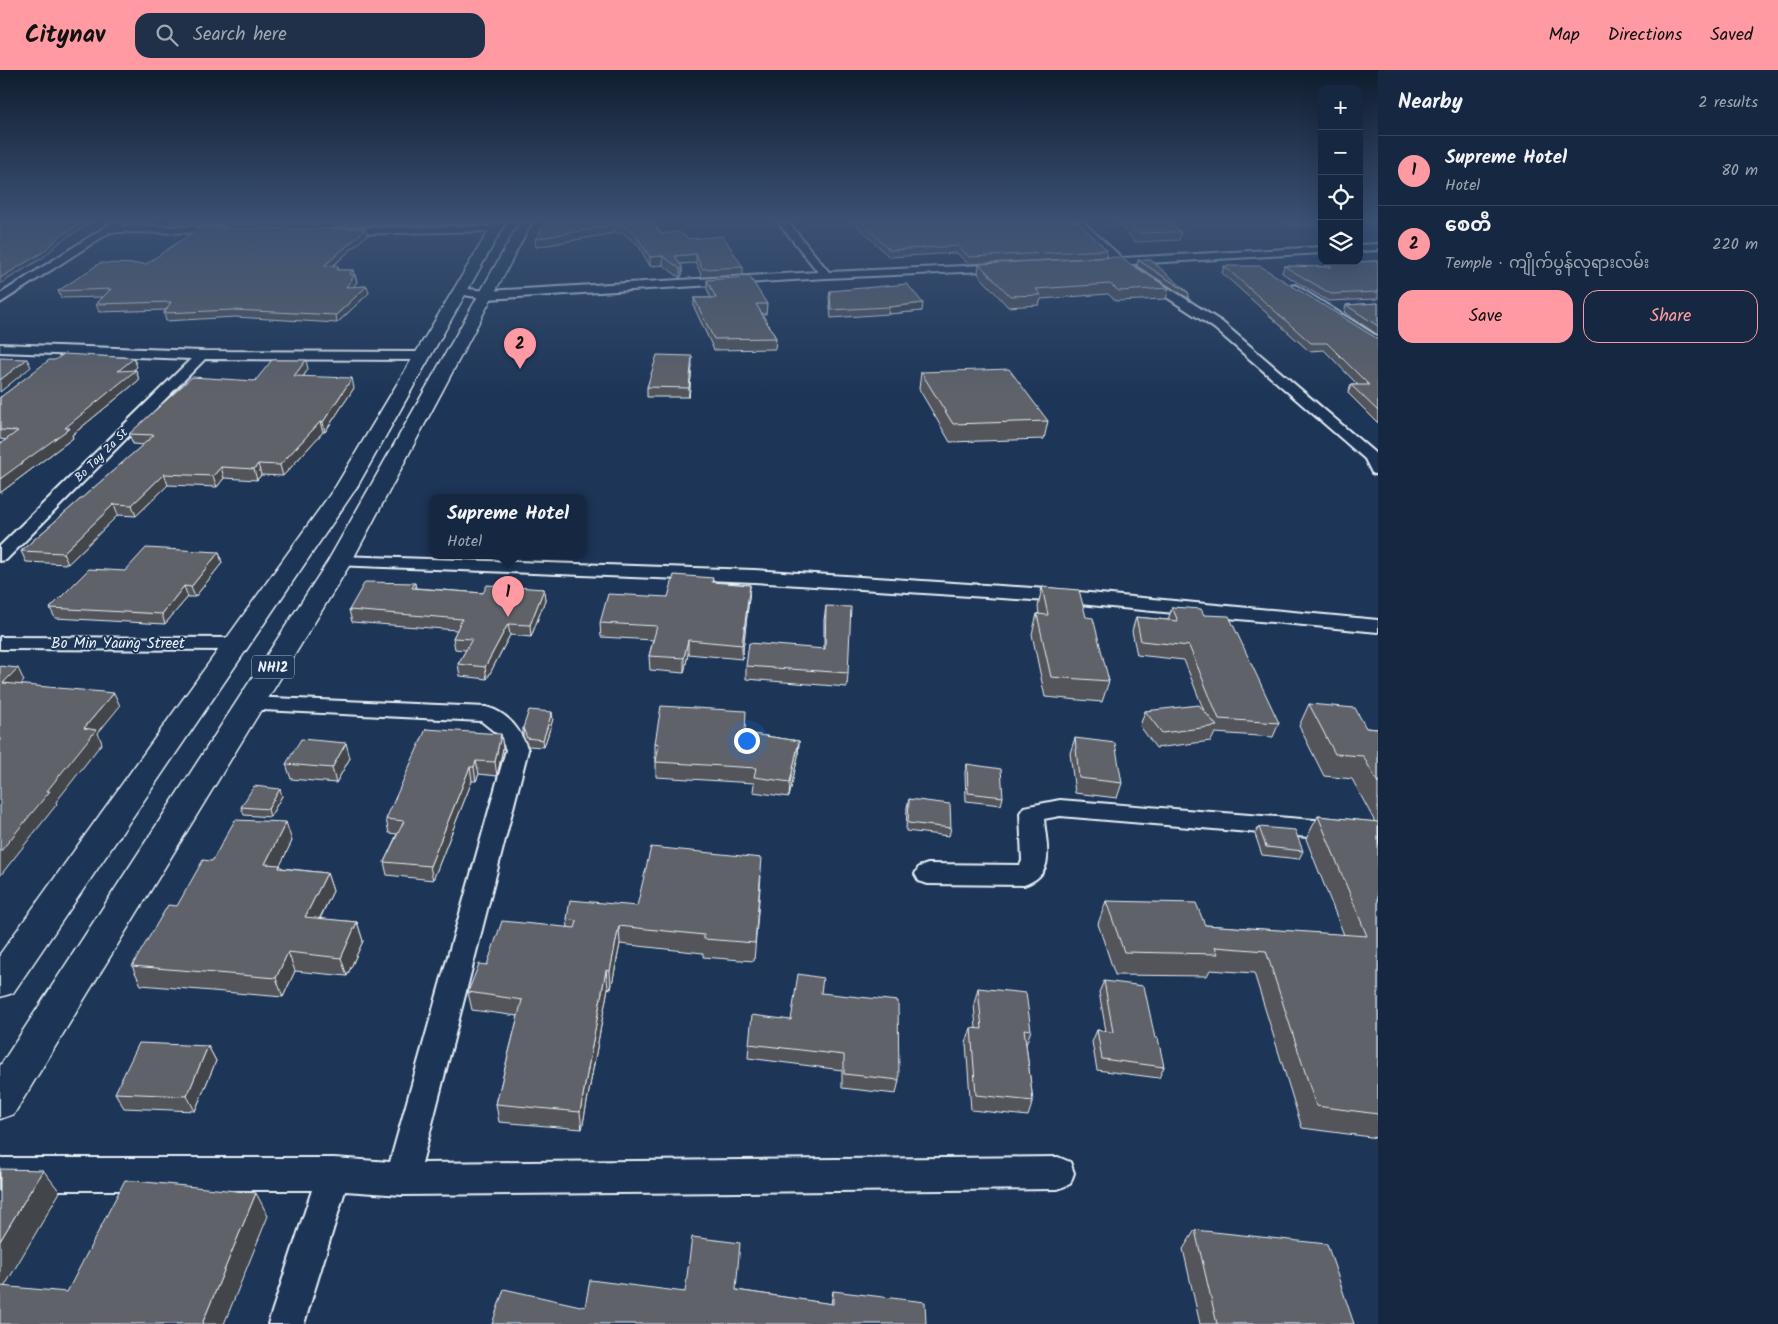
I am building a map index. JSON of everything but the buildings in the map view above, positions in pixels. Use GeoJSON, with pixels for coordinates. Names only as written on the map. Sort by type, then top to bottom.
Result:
{"type":"FeatureCollection","features":[{"type":"Feature","properties":{"kind":"highway","name":"NH12"},"geometry":{"type":"LineString","coordinates":[[0,982],[346,487],[465,281]]}},
{"type":"Feature","properties":{"kind":"highway","name":"NH12"},"geometry":{"type":"LineString","coordinates":[[0,1102],[340,561],[494,281]]}},
{"type":"Feature","properties":{"kind":"street"},"geometry":{"type":"LineString","coordinates":[[2,295],[25,281]]}},
{"type":"Feature","properties":{"kind":"street"},"geometry":{"type":"LineString","coordinates":[[459,291],[487,294],[728,281]]}},
{"type":"Feature","properties":{"kind":"street"},"geometry":{"type":"LineString","coordinates":[[1149,281],[1218,325],[1376,462]]}},
{"type":"Feature","properties":{"kind":"street"},"geometry":{"type":"LineString","coordinates":[[1287,284],[1326,307],[1378,343]]}},
{"type":"Feature","properties":{"kind":"street"},"geometry":{"type":"LineString","coordinates":[[1326,307],[1344,306]]}},
{"type":"Feature","properties":{"kind":"street"},"geometry":{"type":"LineString","coordinates":[[0,348],[202,355],[422,356]]}},
{"type":"Feature","properties":{"kind":"street"},"geometry":{"type":"LineString","coordinates":[[49,362],[63,350]]}},
{"type":"Feature","properties":{"kind":"street","name":"Bo Tay Za St"},"geometry":{"type":"LineString","coordinates":[[0,556],[202,355]]}},
{"type":"Feature","properties":{"kind":"street"},"geometry":{"type":"LineString","coordinates":[[340,561],[754,576],[1047,596],[1378,626]]}},
{"type":"Feature","properties":{"kind":"street","name":"Bo Min Yaung Street"},"geometry":{"type":"LineString","coordinates":[[0,642],[236,644]]}},
{"type":"Feature","properties":{"kind":"street"},"geometry":{"type":"LineString","coordinates":[[249,704],[486,714],[510,732],[517,750],[402,1179]]}},
{"type":"Feature","properties":{"kind":"street"},"geometry":{"type":"LineString","coordinates":[[928,874],[1024,874],[1032,870],[1035,861],[1032,812],[1060,808],[1378,834]]}},
{"type":"Feature","properties":{"kind":"street"},"geometry":{"type":"LineString","coordinates":[[0,1174],[334,1174],[402,1179],[1058,1173]]}},
{"type":"Feature","properties":{"kind":"street"},"geometry":{"type":"LineString","coordinates":[[286,1324],[334,1174]]}},
{"type":"Feature","properties":{"kind":"place","name":"စေတီ"},"geometry":{"type":"Point","coordinates":[520,369]}},
{"type":"Feature","properties":{"kind":"place","name":"Supreme Hotel"},"geometry":{"type":"Point","coordinates":[508,617]}}]}
